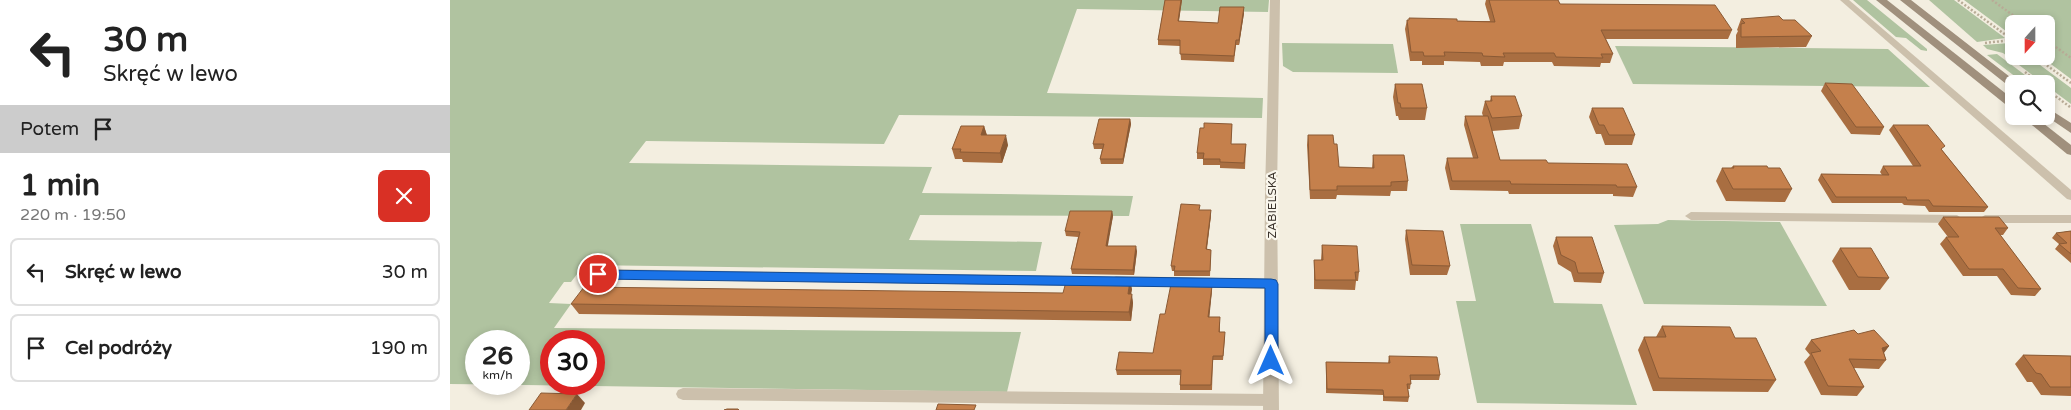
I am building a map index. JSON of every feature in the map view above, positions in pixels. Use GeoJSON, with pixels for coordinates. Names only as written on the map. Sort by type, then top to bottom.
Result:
{"type":"FeatureCollection","features":[{"type":"Feature","properties":{"kind":"main road"},"geometry":{"type":"LineString","coordinates":[[1881,0],[2005,99]]}},
{"type":"Feature","properties":{"kind":"main road"},"geometry":{"type":"LineString","coordinates":[[1905,0],[2005,78]]}},
{"type":"Feature","properties":{"kind":"main road"},"geometry":{"type":"LineString","coordinates":[[2055,117],[2071,129]]}},
{"type":"Feature","properties":{"kind":"main road"},"geometry":{"type":"LineString","coordinates":[[2038,125],[2071,151]]}},
{"type":"Feature","properties":{"kind":"street","name":"ZABIELSKA"},"geometry":{"type":"LineString","coordinates":[[1271,405],[1275,0]]}},
{"type":"Feature","properties":{"kind":"lane"},"geometry":{"type":"LineString","coordinates":[[1844,0],[2071,196]]}},
{"type":"Feature","properties":{"kind":"lane"},"geometry":{"type":"LineString","coordinates":[[1691,216],[2071,219]]}},
{"type":"Feature","properties":{"kind":"lane"},"geometry":{"type":"LineString","coordinates":[[598,274],[1271,284]]}},
{"type":"Feature","properties":{"kind":"lane"},"geometry":{"type":"LineString","coordinates":[[683,394],[1271,405]]}},
{"type":"Feature","properties":{"kind":"path"},"geometry":{"type":"LineString","coordinates":[[1958,0],[2005,34]]}},
{"type":"Feature","properties":{"kind":"path"},"geometry":{"type":"LineString","coordinates":[[1992,0],[2013,15]]}},
{"type":"Feature","properties":{"kind":"path"},"geometry":{"type":"LineString","coordinates":[[1990,43],[2005,41]]}},
{"type":"Feature","properties":{"kind":"path"},"geometry":{"type":"LineString","coordinates":[[2055,46],[2071,58]]}},
{"type":"Feature","properties":{"kind":"path"},"geometry":{"type":"LineString","coordinates":[[2046,65],[2071,83]]}},
{"type":"Feature","properties":{"kind":"path"},"geometry":{"type":"LineString","coordinates":[[2055,95],[2071,107]]}},
{"type":"Feature","properties":{"kind":"green space"},"geometry":{"type":"Polygon","coordinates":[[[450,0],[1269,0],[1268,12],[1077,9],[1047,93],[1263,98],[1262,118],[899,115],[884,144],[646,141],[629,163],[932,167],[922,193],[1133,196],[1129,216],[920,215],[909,240],[1042,242],[1036,271],[584,265],[571,282],[564,282],[549,303],[571,304],[554,328],[1021,332],[1007,392],[605,386],[605,330],[540,330],[540,385],[530,385],[530,330],[465,330],[465,384],[450,384],[450,0]]]}},
{"type":"Feature","properties":{"kind":"green space"},"geometry":{"type":"Polygon","coordinates":[[[1853,0],[1867,0],[1927,49],[1927,51],[1921,50],[1906,38],[1896,37],[1853,0]]]}},
{"type":"Feature","properties":{"kind":"green space"},"geometry":{"type":"Polygon","coordinates":[[[1929,0],[1954,0],[2005,38],[1977,42],[1929,0]]]}},
{"type":"Feature","properties":{"kind":"green space"},"geometry":{"type":"Polygon","coordinates":[[[1964,0],[2071,0],[2071,79],[2052,65],[2055,65],[2055,15],[2005,15],[2005,30],[1964,0]]]}},
{"type":"Feature","properties":{"kind":"green space"},"geometry":{"type":"Polygon","coordinates":[[[1282,43],[1393,44],[1398,73],[1293,72],[1283,66],[1282,43]]]}},
{"type":"Feature","properties":{"kind":"green space"},"geometry":{"type":"Polygon","coordinates":[[[2005,43],[2005,54],[1987,49],[1983,45],[2005,43]]]}},
{"type":"Feature","properties":{"kind":"green space"},"geometry":{"type":"Polygon","coordinates":[[[1615,46],[1888,49],[1930,87],[1633,84],[1615,46]]]}},
{"type":"Feature","properties":{"kind":"green space"},"geometry":{"type":"Polygon","coordinates":[[[1997,54],[2005,60],[2005,65],[2012,65],[2025,75],[2013,75],[1987,55],[1997,54]]]}},
{"type":"Feature","properties":{"kind":"green space"},"geometry":{"type":"Polygon","coordinates":[[[2019,65],[2040,65],[2054,75],[2032,75],[2019,65]]]}},
{"type":"Feature","properties":{"kind":"green space"},"geometry":{"type":"Polygon","coordinates":[[[2055,76],[2071,88],[2071,104],[2055,92],[2055,76]]]}},
{"type":"Feature","properties":{"kind":"green space"},"geometry":{"type":"Polygon","coordinates":[[[1668,220],[1780,222],[1827,306],[1644,304],[1614,225],[1658,224],[1668,220]]]}},
{"type":"Feature","properties":{"kind":"green space"},"geometry":{"type":"Polygon","coordinates":[[[1460,224],[1531,224],[1554,303],[1602,304],[1637,405],[1477,403],[1456,301],[1476,301],[1460,224]]]}},
{"type":"Feature","properties":{"kind":"building"},"geometry":{"type":"Polygon","coordinates":[[[1165,0],[1181,0],[1178,21],[1218,23],[1220,7],[1244,7],[1239,40],[1236,40],[1234,56],[1180,54],[1180,40],[1158,40],[1165,0]]]}},
{"type":"Feature","properties":{"kind":"building"},"geometry":{"type":"Polygon","coordinates":[[[1489,0],[1558,0],[1560,4],[1715,5],[1732,30],[1601,30],[1613,54],[1601,54],[1603,58],[1556,57],[1554,53],[1503,53],[1505,57],[1483,56],[1482,53],[1444,52],[1445,56],[1424,56],[1423,52],[1411,52],[1407,20],[1409,18],[1495,22],[1489,0]]]}},
{"type":"Feature","properties":{"kind":"building"},"geometry":{"type":"Polygon","coordinates":[[[1779,16],[1783,20],[1795,20],[1812,36],[1741,37],[1741,24],[1745,23],[1741,19],[1779,16]]]}},
{"type":"Feature","properties":{"kind":"building"},"geometry":{"type":"Polygon","coordinates":[[[1825,83],[1852,84],[1884,127],[1856,127],[1825,83]]]}},
{"type":"Feature","properties":{"kind":"building"},"geometry":{"type":"Polygon","coordinates":[[[1395,84],[1422,84],[1427,108],[1401,108],[1400,103],[1398,103],[1395,84]]]}},
{"type":"Feature","properties":{"kind":"building"},"geometry":{"type":"Polygon","coordinates":[[[1491,96],[1515,96],[1522,116],[1492,118],[1485,101],[1492,101],[1491,96]]]}},
{"type":"Feature","properties":{"kind":"building"},"geometry":{"type":"Polygon","coordinates":[[[1592,108],[1623,108],[1635,135],[1609,135],[1604,125],[1599,125],[1592,108]]]}},
{"type":"Feature","properties":{"kind":"building"},"geometry":{"type":"Polygon","coordinates":[[[1465,116],[1488,116],[1500,160],[1627,164],[1637,187],[1511,184],[1510,181],[1452,181],[1447,158],[1478,158],[1465,116]]]}},
{"type":"Feature","properties":{"kind":"building"},"geometry":{"type":"Polygon","coordinates":[[[1099,119],[1130,119],[1123,159],[1100,159],[1104,144],[1093,144],[1099,119]]]}},
{"type":"Feature","properties":{"kind":"building"},"geometry":{"type":"Polygon","coordinates":[[[1204,123],[1232,124],[1231,144],[1246,144],[1244,163],[1220,162],[1220,159],[1203,159],[1204,153],[1197,153],[1200,128],[1204,128],[1204,123]]]}},
{"type":"Feature","properties":{"kind":"building"},"geometry":{"type":"Polygon","coordinates":[[[1893,125],[1928,125],[1945,146],[1941,149],[1988,207],[1933,206],[1929,200],[1907,200],[1906,197],[1836,197],[1821,174],[1889,175],[1883,166],[1921,166],[1893,125]]]}},
{"type":"Feature","properties":{"kind":"building"},"geometry":{"type":"Polygon","coordinates":[[[961,126],[984,126],[981,135],[1006,135],[1000,153],[960,152],[961,149],[952,149],[961,126]]]}},
{"type":"Feature","properties":{"kind":"building"},"geometry":{"type":"Polygon","coordinates":[[[1308,135],[1333,135],[1334,144],[1337,144],[1339,167],[1374,168],[1373,155],[1404,155],[1408,181],[1391,182],[1391,186],[1337,186],[1337,190],[1310,190],[1308,135]]]}},
{"type":"Feature","properties":{"kind":"building"},"geometry":{"type":"Polygon","coordinates":[[[1733,166],[1780,168],[1792,189],[1733,189],[1722,168],[1734,168],[1733,166]]]}},
{"type":"Feature","properties":{"kind":"building"},"geometry":{"type":"Polygon","coordinates":[[[1181,204],[1200,205],[1199,210],[1211,210],[1206,249],[1211,250],[1210,271],[1174,271],[1175,266],[1171,266],[1181,204]]]}},
{"type":"Feature","properties":{"kind":"building"},"geometry":{"type":"Polygon","coordinates":[[[1070,211],[1112,211],[1106,246],[1136,246],[1133,270],[1071,269],[1080,232],[1065,231],[1070,211]]]}},
{"type":"Feature","properties":{"kind":"building"},"geometry":{"type":"Polygon","coordinates":[[[1943,217],[1999,217],[2008,228],[1995,228],[2041,289],[2018,288],[2003,269],[1969,269],[1946,237],[1959,237],[1943,217]]]}},
{"type":"Feature","properties":{"kind":"building"},"geometry":{"type":"Polygon","coordinates":[[[1406,230],[1443,231],[1450,266],[1412,265],[1406,230]]]}},
{"type":"Feature","properties":{"kind":"building"},"geometry":{"type":"Polygon","coordinates":[[[2071,231],[2071,254],[2059,244],[2067,243],[2056,233],[2071,231]]]}},
{"type":"Feature","properties":{"kind":"building"},"geometry":{"type":"Polygon","coordinates":[[[1556,237],[1592,237],[1604,273],[1578,273],[1575,262],[1561,255],[1556,237]]]}},
{"type":"Feature","properties":{"kind":"building"},"geometry":{"type":"Polygon","coordinates":[[[1322,245],[1357,246],[1359,272],[1355,272],[1356,280],[1315,280],[1314,260],[1323,260],[1322,245]]]}},
{"type":"Feature","properties":{"kind":"building"},"geometry":{"type":"Polygon","coordinates":[[[1840,248],[1871,248],[1889,278],[1858,277],[1840,248]]]}},
{"type":"Feature","properties":{"kind":"building"},"geometry":{"type":"Polygon","coordinates":[[[1067,278],[1130,279],[1128,294],[1132,294],[1129,312],[571,304],[584,287],[1063,293],[1067,278]]]}},
{"type":"Feature","properties":{"kind":"building"},"geometry":{"type":"Polygon","coordinates":[[[1171,284],[1212,286],[1208,317],[1220,317],[1219,332],[1225,332],[1223,356],[1213,356],[1211,385],[1180,385],[1181,370],[1116,370],[1119,352],[1153,353],[1160,314],[1165,314],[1171,284]]]}},
{"type":"Feature","properties":{"kind":"building"},"geometry":{"type":"Polygon","coordinates":[[[1662,326],[1730,327],[1735,338],[1756,338],[1776,380],[1659,378],[1644,337],[1666,337],[1662,326]]]}},
{"type":"Feature","properties":{"kind":"building"},"geometry":{"type":"Polygon","coordinates":[[[1854,330],[1858,334],[1874,330],[1889,346],[1882,348],[1886,360],[1849,359],[1864,387],[1828,386],[1811,353],[1821,351],[1811,340],[1854,330]]]}},
{"type":"Feature","properties":{"kind":"building"},"geometry":{"type":"Polygon","coordinates":[[[2023,355],[2071,356],[2071,387],[2050,387],[2041,374],[2036,373],[2023,355]]]}},
{"type":"Feature","properties":{"kind":"building"},"geometry":{"type":"Polygon","coordinates":[[[1389,356],[1437,357],[1440,375],[1410,375],[1411,384],[1407,384],[1409,397],[1384,397],[1383,390],[1327,389],[1326,362],[1390,363],[1389,356]]]}},
{"type":"Feature","properties":{"kind":"building"},"geometry":{"type":"Polygon","coordinates":[[[540,394],[576,395],[566,410],[529,410],[540,394]]]}},
{"type":"Feature","properties":{"kind":"building"},"geometry":{"type":"Polygon","coordinates":[[[938,404],[976,405],[974,410],[936,410],[938,404]]]}},
{"type":"Feature","properties":{"kind":"route"},"geometry":{"type":"LineString","coordinates":[[598,274],[1271,284],[1271,361]]}}]}
